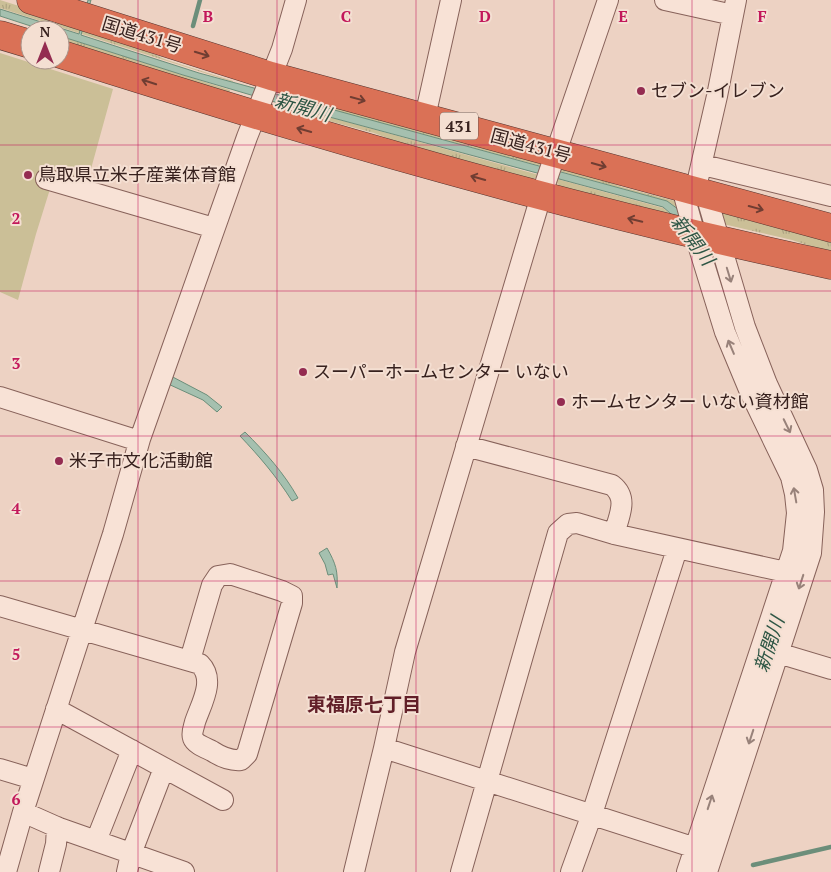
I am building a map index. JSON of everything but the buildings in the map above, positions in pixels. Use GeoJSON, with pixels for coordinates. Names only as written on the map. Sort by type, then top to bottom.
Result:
{"type":"FeatureCollection","features":[{"type":"Feature","properties":{"kind":"highway","name":"国道431号"},"geometry":{"type":"LineString","coordinates":[[31,0],[84,16],[270,80],[425,117],[556,155],[697,216],[831,265]]}},
{"type":"Feature","properties":{"kind":"highway"},"geometry":{"type":"LineString","coordinates":[[0,35],[20,41]]}},
{"type":"Feature","properties":{"kind":"highway","name":"国道431号"},"geometry":{"type":"LineString","coordinates":[[70,57],[542,194],[697,216],[831,228]]}},
{"type":"Feature","properties":{"kind":"street"},"geometry":{"type":"LineString","coordinates":[[6,872],[22,812],[113,534],[139,442],[214,228],[282,49],[296,0]]}},
{"type":"Feature","properties":{"kind":"street"},"geometry":{"type":"LineString","coordinates":[[425,117],[451,0]]}},
{"type":"Feature","properties":{"kind":"street"},"geometry":{"type":"LineString","coordinates":[[354,872],[405,652],[542,194],[608,0]]}},
{"type":"Feature","properties":{"kind":"street"},"geometry":{"type":"LineString","coordinates":[[665,0],[734,8],[702,165],[697,216],[704,267],[725,332],[807,470],[812,490],[814,512],[810,532],[811,553],[778,653],[705,855],[687,872]]}},
{"type":"Feature","properties":{"kind":"street"},"geometry":{"type":"LineString","coordinates":[[702,165],[831,196]]}},
{"type":"Feature","properties":{"kind":"street"},"geometry":{"type":"LineString","coordinates":[[46,179],[214,228]]}},
{"type":"Feature","properties":{"kind":"street"},"geometry":{"type":"LineString","coordinates":[[697,216],[745,328],[759,388]]}},
{"type":"Feature","properties":{"kind":"street"},"geometry":{"type":"LineString","coordinates":[[0,397],[139,442]]}},
{"type":"Feature","properties":{"kind":"street"},"geometry":{"type":"LineString","coordinates":[[466,446],[612,485],[620,490],[622,497],[614,534]]}},
{"type":"Feature","properties":{"kind":"street"},"geometry":{"type":"LineString","coordinates":[[461,872],[558,533],[568,524],[577,523],[614,534],[786,572]]}},
{"type":"Feature","properties":{"kind":"street"},"geometry":{"type":"LineString","coordinates":[[705,855],[786,572],[793,552],[810,532]]}},
{"type":"Feature","properties":{"kind":"street"},"geometry":{"type":"LineString","coordinates":[[571,872],[592,814],[678,549]]}},
{"type":"Feature","properties":{"kind":"street"},"geometry":{"type":"LineString","coordinates":[[0,606],[200,664],[208,676],[207,687],[193,729],[193,737],[196,742],[220,756],[230,760],[241,760],[247,754],[292,603],[292,596],[230,574],[218,576],[212,585],[190,660]]}},
{"type":"Feature","properties":{"kind":"street"},"geometry":{"type":"LineString","coordinates":[[778,653],[831,669]]}},
{"type":"Feature","properties":{"kind":"street"},"geometry":{"type":"LineString","coordinates":[[56,709],[222,800]]}},
{"type":"Feature","properties":{"kind":"street"},"geometry":{"type":"LineString","coordinates":[[384,748],[592,814],[705,855]]}},
{"type":"Feature","properties":{"kind":"street"},"geometry":{"type":"LineString","coordinates":[[96,841],[132,750]]}},
{"type":"Feature","properties":{"kind":"street"},"geometry":{"type":"LineString","coordinates":[[129,863],[164,768]]}},
{"type":"Feature","properties":{"kind":"street"},"geometry":{"type":"LineString","coordinates":[[0,769],[33,780]]}},
{"type":"Feature","properties":{"kind":"street"},"geometry":{"type":"LineString","coordinates":[[22,812],[96,841],[129,863],[184,872]]}},
{"type":"Feature","properties":{"kind":"street"},"geometry":{"type":"LineString","coordinates":[[49,872],[56,844],[57,827]]}},
{"type":"Feature","properties":{"kind":"green space"},"geometry":{"type":"Polygon","coordinates":[[[0,0],[64,20],[38,20],[0,8],[0,0]]]}},
{"type":"Feature","properties":{"kind":"green space"},"geometry":{"type":"Polygon","coordinates":[[[70,22],[105,33],[167,60],[233,82],[70,30],[70,22]]]}},
{"type":"Feature","properties":{"kind":"green space"},"geometry":{"type":"Polygon","coordinates":[[[70,39],[230,90],[228,99],[70,48],[70,39]]]}},
{"type":"Feature","properties":{"kind":"green space","name":"鳥取県立米子産業体育館"},"geometry":{"type":"Polygon","coordinates":[[[0,53],[20,59],[20,70],[53,70],[113,89],[86,187],[50,189],[18,300],[0,292],[0,53]]]}},
{"type":"Feature","properties":{"kind":"green space"},"geometry":{"type":"Polygon","coordinates":[[[308,95],[539,161],[541,166],[306,103],[308,95]]]}},
{"type":"Feature","properties":{"kind":"green space"},"geometry":{"type":"Polygon","coordinates":[[[304,110],[539,175],[528,181],[434,156],[374,133],[303,114],[304,110]]]}},
{"type":"Feature","properties":{"kind":"green space"},"geometry":{"type":"Polygon","coordinates":[[[568,167],[622,187],[679,202],[686,214],[667,201],[559,171],[568,167]]]}},
{"type":"Feature","properties":{"kind":"green space"},"geometry":{"type":"Polygon","coordinates":[[[557,179],[663,208],[678,220],[563,190],[557,183],[557,179]]]}},
{"type":"Feature","properties":{"kind":"green space"},"geometry":{"type":"Polygon","coordinates":[[[721,211],[831,236],[831,253],[792,240],[723,224],[721,211]]]}},
{"type":"Feature","properties":{"kind":"water","name":"新開川"},"geometry":{"type":"Polygon","coordinates":[[[88,0],[91,0],[81,35],[199,73],[667,201],[686,215],[718,264],[802,521],[678,220],[663,207],[285,105],[70,39],[70,31],[79,34],[88,0]]]}},
{"type":"Feature","properties":{"kind":"water"},"geometry":{"type":"Polygon","coordinates":[[[0,9],[35,20],[20,20],[20,23],[0,16],[0,9]]]}},
{"type":"Feature","properties":{"kind":"water"},"geometry":{"type":"Polygon","coordinates":[[[169,375],[207,395],[222,407],[217,412],[203,400],[166,383],[169,375]]]}},
{"type":"Feature","properties":{"kind":"water"},"geometry":{"type":"Polygon","coordinates":[[[245,432],[274,463],[298,498],[292,501],[268,467],[240,436],[245,432]]]}},
{"type":"Feature","properties":{"kind":"water"},"geometry":{"type":"Polygon","coordinates":[[[327,548],[336,568],[337,588],[333,574],[328,575],[319,553],[327,548]]]}},
{"type":"Feature","properties":{"kind":"waterway"},"geometry":{"type":"LineString","coordinates":[[193,26],[200,0]]}},
{"type":"Feature","properties":{"kind":"waterway"},"geometry":{"type":"LineString","coordinates":[[753,865],[831,847]]}},
{"type":"Feature","properties":{"kind":"place","name":"セブン-イレブン"},"geometry":{"type":"Point","coordinates":[641,91]}},
{"type":"Feature","properties":{"kind":"place","name":"鳥取県立米子産業体育館"},"geometry":{"type":"Point","coordinates":[28,175]}},
{"type":"Feature","properties":{"kind":"place","name":"スーパーホームセンター いない"},"geometry":{"type":"Point","coordinates":[303,372]}},
{"type":"Feature","properties":{"kind":"place","name":"ホームセンター いない資材館"},"geometry":{"type":"Point","coordinates":[561,402]}},
{"type":"Feature","properties":{"kind":"place","name":"米子市文化活動館"},"geometry":{"type":"Point","coordinates":[59,461]}},
{"type":"Feature","properties":{"kind":"district","name":"東福原七丁目"},"geometry":{"type":"Point","coordinates":[364,704]}}]}
